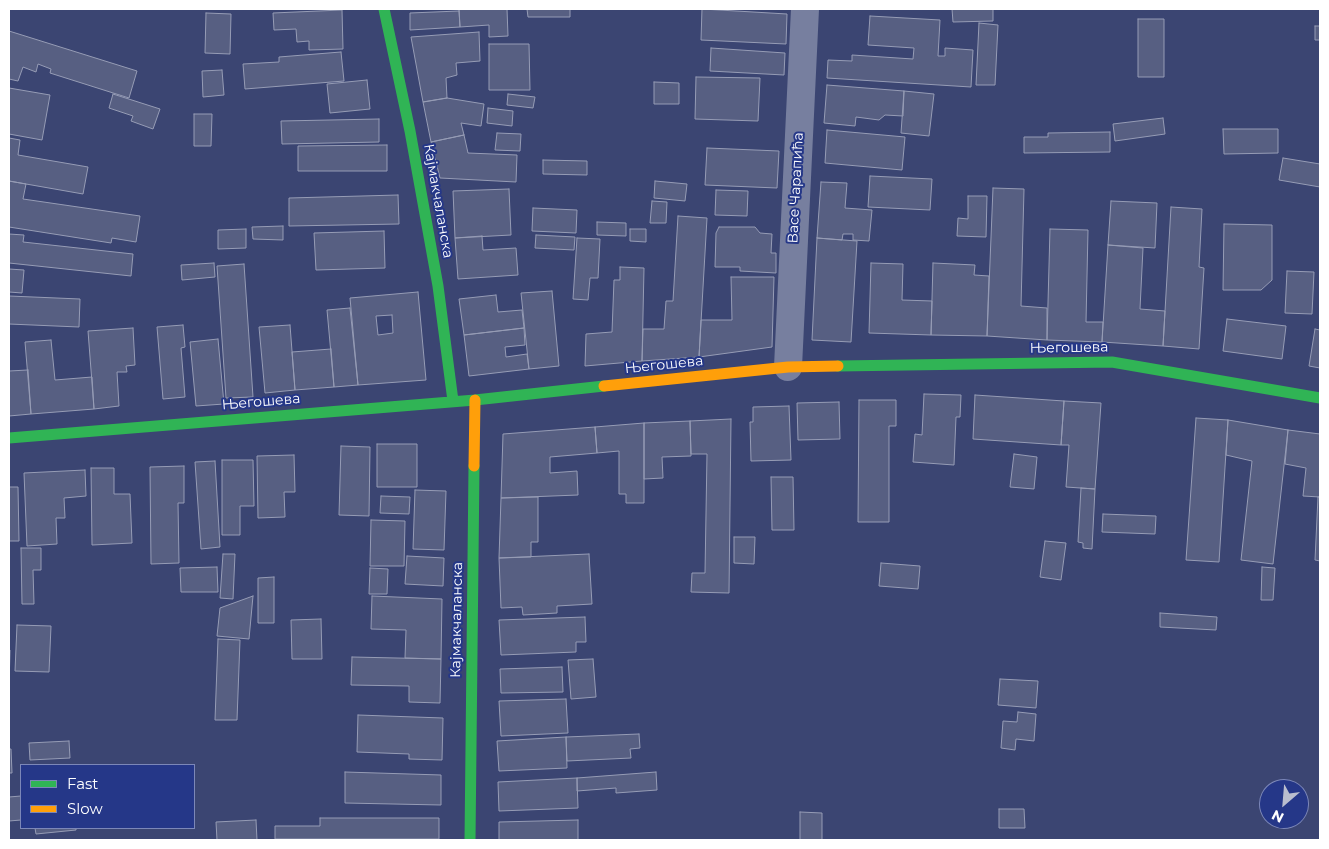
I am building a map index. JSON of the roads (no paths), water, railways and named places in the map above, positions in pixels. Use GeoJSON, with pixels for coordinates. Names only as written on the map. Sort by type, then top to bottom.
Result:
{"type":"FeatureCollection","features":[{"type":"Feature","properties":{"kind":"street","name":"Кајмакчаланска"},"geometry":{"type":"LineString","coordinates":[[384,9],[412,141],[438,286],[453,401]]}},
{"type":"Feature","properties":{"kind":"street","name":"Васе Чарапића"},"geometry":{"type":"LineString","coordinates":[[788,367],[805,9]]}},
{"type":"Feature","properties":{"kind":"street","name":"Његошева"},"geometry":{"type":"LineString","coordinates":[[9,438],[475,400],[788,367],[1112,362],[1320,398]]}},
{"type":"Feature","properties":{"kind":"street","name":"Кајмакчаланска"},"geometry":{"type":"LineString","coordinates":[[470,840],[475,400]]}}]}
